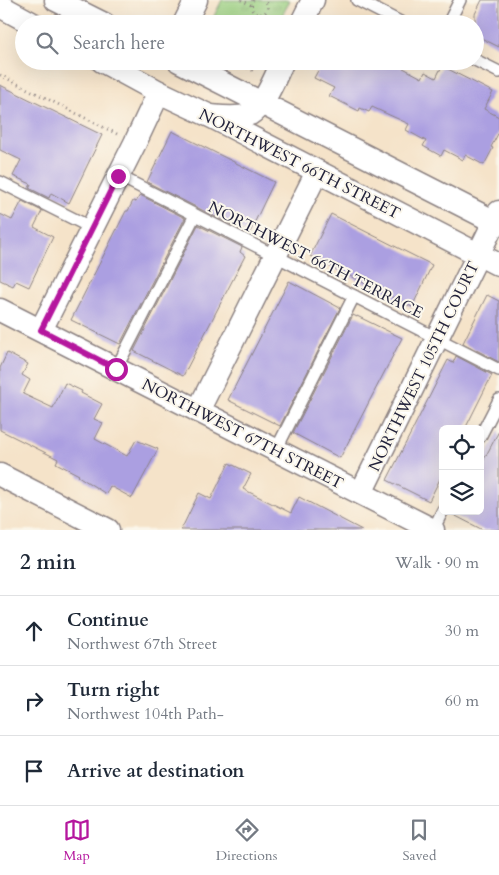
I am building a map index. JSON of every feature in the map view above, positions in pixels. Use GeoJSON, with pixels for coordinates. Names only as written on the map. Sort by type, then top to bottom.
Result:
{"type":"FeatureCollection","features":[{"type":"Feature","properties":{"kind":"street"},"geometry":{"type":"LineString","coordinates":[[56,0],[86,15]]}},
{"type":"Feature","properties":{"kind":"street"},"geometry":{"type":"LineString","coordinates":[[188,15],[196,0]]}},
{"type":"Feature","properties":{"kind":"street"},"geometry":{"type":"LineString","coordinates":[[306,15],[313,0]]}},
{"type":"Feature","properties":{"kind":"street"},"geometry":{"type":"LineString","coordinates":[[0,6],[16,15]]}},
{"type":"Feature","properties":{"kind":"street","name":"NORTHWEST 66TH STREET"},"geometry":{"type":"LineString","coordinates":[[119,70],[499,265]]}},
{"type":"Feature","properties":{"kind":"street"},"geometry":{"type":"LineString","coordinates":[[196,70],[497,220]]}},
{"type":"Feature","properties":{"kind":"street"},"geometry":{"type":"LineString","coordinates":[[210,116],[233,117],[249,114],[261,104],[278,70]]}},
{"type":"Feature","properties":{"kind":"street"},"geometry":{"type":"LineString","coordinates":[[41,330],[159,92]]}},
{"type":"Feature","properties":{"kind":"street"},"geometry":{"type":"LineString","coordinates":[[198,411],[317,172]]}},
{"type":"Feature","properties":{"kind":"street","name":"NORTHWEST 105TH COURT"},"geometry":{"type":"LineString","coordinates":[[360,493],[478,254],[497,220]]}},
{"type":"Feature","properties":{"kind":"street","name":"NORTHWEST 67TH STREET"},"geometry":{"type":"LineString","coordinates":[[0,310],[433,530]]}},
{"type":"Feature","properties":{"kind":"street"},"geometry":{"type":"LineString","coordinates":[[0,476],[108,530]]}},
{"type":"Feature","properties":{"kind":"lane"},"geometry":{"type":"LineString","coordinates":[[357,0],[386,15]]}},
{"type":"Feature","properties":{"kind":"lane"},"geometry":{"type":"LineString","coordinates":[[452,15],[460,0]]}},
{"type":"Feature","properties":{"kind":"lane"},"geometry":{"type":"LineString","coordinates":[[484,64],[499,72]]}},
{"type":"Feature","properties":{"kind":"lane","name":"NORTHWEST 66TH TERRACE"},"geometry":{"type":"LineString","coordinates":[[118,176],[499,370]]}},
{"type":"Feature","properties":{"kind":"lane"},"geometry":{"type":"LineString","coordinates":[[0,182],[92,228]]}},
{"type":"Feature","properties":{"kind":"lane"},"geometry":{"type":"LineString","coordinates":[[116,369],[195,215]]}},
{"type":"Feature","properties":{"kind":"lane"},"geometry":{"type":"LineString","coordinates":[[276,450],[354,296]]}},
{"type":"Feature","properties":{"kind":"lane"},"geometry":{"type":"LineString","coordinates":[[484,429],[499,400]]}},
{"type":"Feature","properties":{"kind":"lane"},"geometry":{"type":"LineString","coordinates":[[433,530],[440,515]]}},
{"type":"Feature","properties":{"kind":"path"},"geometry":{"type":"LineString","coordinates":[[241,0],[251,5]]}},
{"type":"Feature","properties":{"kind":"path"},"geometry":{"type":"LineString","coordinates":[[253,0],[252,10],[260,15],[265,13],[268,8],[268,3],[265,0]]}},
{"type":"Feature","properties":{"kind":"path"},"geometry":{"type":"LineString","coordinates":[[0,75],[135,143]]}},
{"type":"Feature","properties":{"kind":"green space"},"geometry":{"type":"Polygon","coordinates":[[[222,0],[290,0],[282,15],[214,15],[222,0]]]}},
{"type":"Feature","properties":{"kind":"building"},"geometry":{"type":"Polygon","coordinates":[[[482,0],[499,0],[499,47],[484,40],[484,15],[475,14],[482,0]]]}},
{"type":"Feature","properties":{"kind":"building"},"geometry":{"type":"Polygon","coordinates":[[[318,70],[407,70],[422,78],[425,72],[436,78],[440,70],[450,70],[493,92],[484,109],[499,117],[499,132],[484,165],[465,155],[463,160],[444,150],[441,156],[423,146],[426,141],[406,130],[409,124],[372,107],[369,112],[360,108],[359,111],[329,96],[334,88],[314,78],[318,70]]]}},
{"type":"Feature","properties":{"kind":"building"},"geometry":{"type":"Polygon","coordinates":[[[0,85],[102,135],[69,203],[51,193],[49,198],[29,188],[31,184],[13,176],[21,160],[0,150],[0,85]]]}},
{"type":"Feature","properties":{"kind":"building"},"geometry":{"type":"Polygon","coordinates":[[[172,131],[274,182],[249,234],[147,182],[172,131]]]}},
{"type":"Feature","properties":{"kind":"building"},"geometry":{"type":"Polygon","coordinates":[[[140,195],[185,218],[120,344],[71,320],[126,211],[128,211],[133,201],[136,202],[140,195]]]}},
{"type":"Feature","properties":{"kind":"building"},"geometry":{"type":"Polygon","coordinates":[[[22,201],[42,211],[34,227],[53,237],[29,287],[16,281],[13,286],[0,280],[0,214],[12,220],[22,201]]]}},
{"type":"Feature","properties":{"kind":"building"},"geometry":{"type":"Polygon","coordinates":[[[331,214],[432,265],[412,307],[310,256],[331,214]]]}},
{"type":"Feature","properties":{"kind":"building"},"geometry":{"type":"Polygon","coordinates":[[[198,225],[242,247],[240,252],[245,256],[183,376],[134,351],[198,225]]]}},
{"type":"Feature","properties":{"kind":"building"},"geometry":{"type":"Polygon","coordinates":[[[289,281],[340,308],[280,426],[228,400],[289,281]]]}},
{"type":"Feature","properties":{"kind":"building"},"geometry":{"type":"Polygon","coordinates":[[[487,295],[499,301],[499,362],[463,343],[487,295]]]}},
{"type":"Feature","properties":{"kind":"building"},"geometry":{"type":"Polygon","coordinates":[[[353,315],[402,338],[340,458],[293,433],[353,315]]]}},
{"type":"Feature","properties":{"kind":"building"},"geometry":{"type":"Polygon","coordinates":[[[7,353],[28,364],[22,375],[30,380],[23,394],[53,408],[65,383],[102,404],[94,419],[103,423],[95,439],[127,456],[136,440],[158,449],[132,498],[110,486],[106,494],[79,475],[56,463],[58,459],[0,430],[0,368],[7,353]]]}},
{"type":"Feature","properties":{"kind":"building"},"geometry":{"type":"Polygon","coordinates":[[[456,356],[492,375],[467,425],[439,425],[439,481],[429,501],[387,480],[448,360],[453,363],[456,356]]]}},
{"type":"Feature","properties":{"kind":"building"},"geometry":{"type":"Polygon","coordinates":[[[499,431],[499,530],[483,530],[454,515],[484,515],[484,459],[499,431]]]}},
{"type":"Feature","properties":{"kind":"building"},"geometry":{"type":"Polygon","coordinates":[[[229,463],[251,474],[243,489],[291,513],[299,497],[362,530],[181,530],[199,493],[211,499],[229,463]]]}},
{"type":"Feature","properties":{"kind":"route"},"geometry":{"type":"LineString","coordinates":[[116,369],[41,330],[118,176]]}}]}
